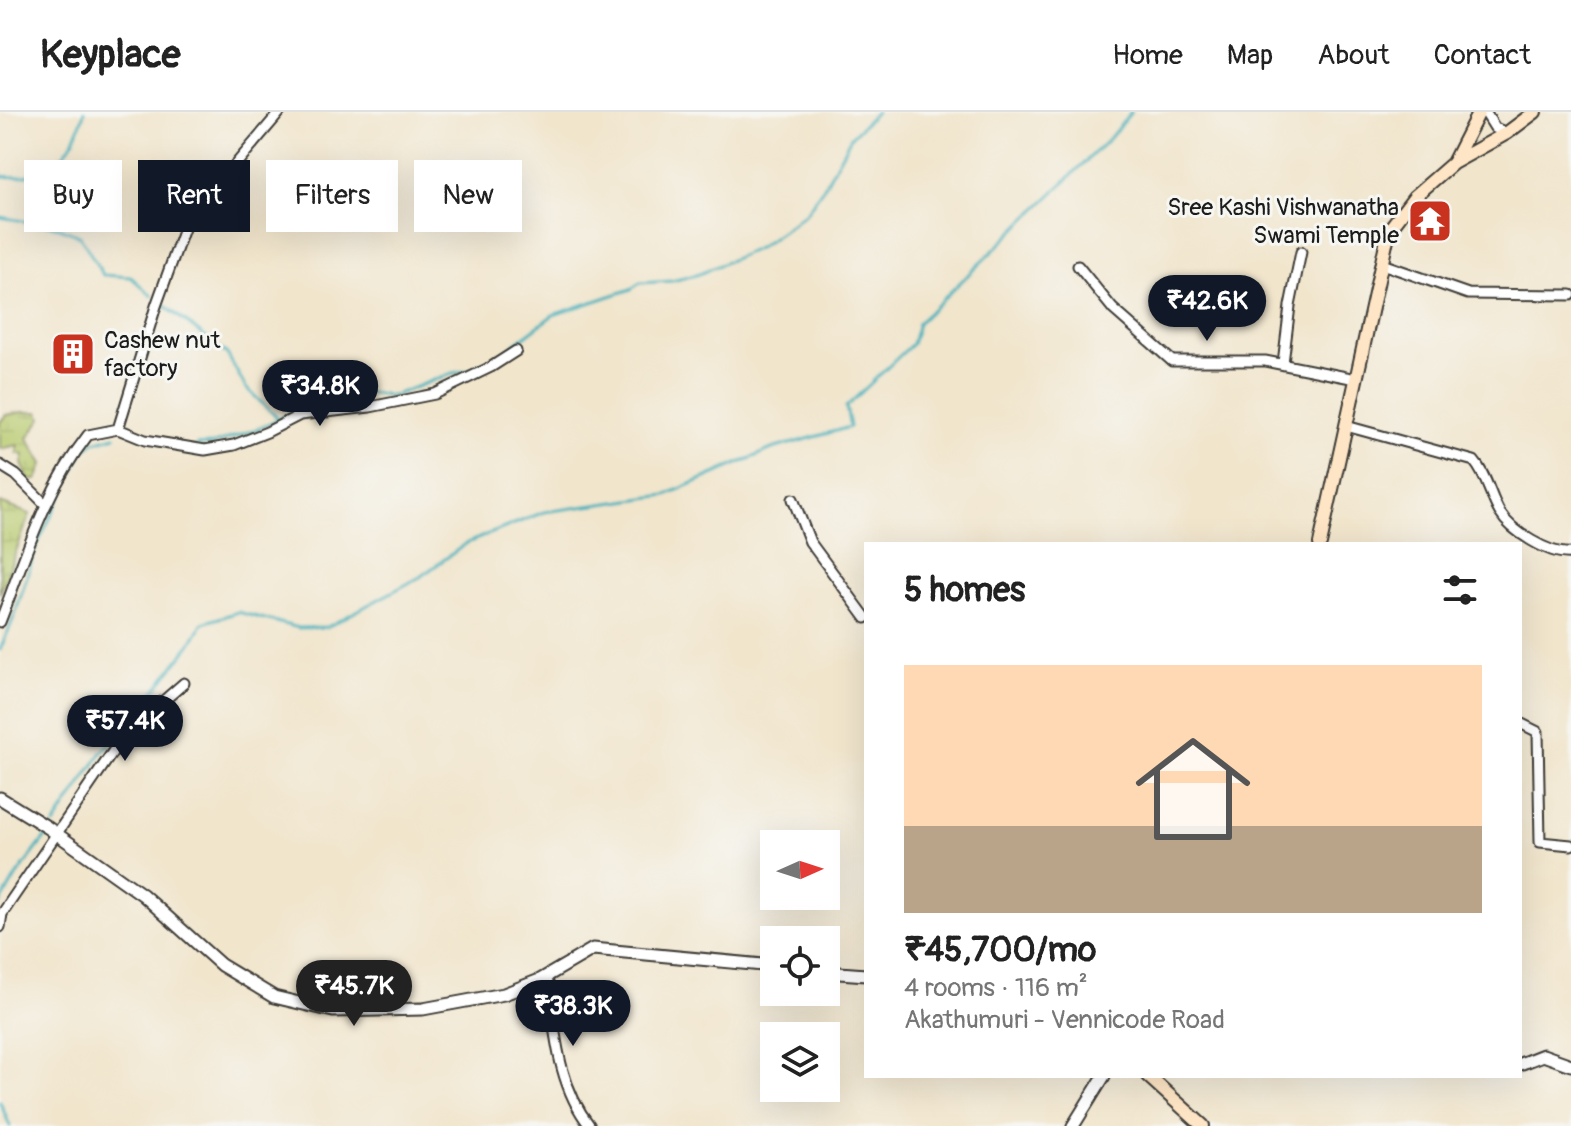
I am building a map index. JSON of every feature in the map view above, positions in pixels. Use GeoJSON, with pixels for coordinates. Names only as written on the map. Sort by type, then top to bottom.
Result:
{"type":"FeatureCollection","features":[{"type":"Feature","properties":{"kind":"main road"},"geometry":{"type":"LineString","coordinates":[[1453,163],[1479,112]]}},
{"type":"Feature","properties":{"kind":"main road"},"geometry":{"type":"LineString","coordinates":[[1320,542],[1389,230],[1414,197],[1453,163],[1507,133],[1535,112]]}},
{"type":"Feature","properties":{"kind":"main road"},"geometry":{"type":"LineString","coordinates":[[1150,1078],[1203,1126]]}},
{"type":"Feature","properties":{"kind":"street"},"geometry":{"type":"LineString","coordinates":[[118,429],[156,306],[186,223],[280,112]]}},
{"type":"Feature","properties":{"kind":"street"},"geometry":{"type":"LineString","coordinates":[[1485,112],[1495,128],[1507,133]]}},
{"type":"Feature","properties":{"kind":"street"},"geometry":{"type":"LineString","coordinates":[[1283,363],[1301,252]]}},
{"type":"Feature","properties":{"kind":"street"},"geometry":{"type":"LineString","coordinates":[[1382,264],[1468,294],[1571,295]]}},
{"type":"Feature","properties":{"kind":"street"},"geometry":{"type":"LineString","coordinates":[[1078,266],[1113,309],[1172,361],[1211,359],[1283,363],[1356,379]]}},
{"type":"Feature","properties":{"kind":"street"},"geometry":{"type":"LineString","coordinates":[[0,622],[45,504],[71,457],[88,435],[118,429],[145,440],[205,450],[234,445],[300,415],[370,407],[435,394],[491,367],[516,351]]}},
{"type":"Feature","properties":{"kind":"street"},"geometry":{"type":"LineString","coordinates":[[1346,426],[1474,461],[1501,516],[1545,549],[1571,553]]}},
{"type":"Feature","properties":{"kind":"street"},"geometry":{"type":"LineString","coordinates":[[0,465],[16,475],[45,504]]}},
{"type":"Feature","properties":{"kind":"street"},"geometry":{"type":"LineString","coordinates":[[793,499],[810,542],[864,615]]}},
{"type":"Feature","properties":{"kind":"street"},"geometry":{"type":"LineString","coordinates":[[0,927],[2,914],[116,747],[184,683]]}},
{"type":"Feature","properties":{"kind":"street"},"geometry":{"type":"LineString","coordinates":[[1522,724],[1538,732],[1540,842],[1571,845]]}},
{"type":"Feature","properties":{"kind":"street"},"geometry":{"type":"LineString","coordinates":[[0,798],[143,895],[221,965],[274,997],[333,1011],[423,1009],[504,994],[547,976],[593,949],[760,965]]}},
{"type":"Feature","properties":{"kind":"street"},"geometry":{"type":"LineString","coordinates":[[840,973],[864,975]]}},
{"type":"Feature","properties":{"kind":"street"},"geometry":{"type":"LineString","coordinates":[[547,976],[557,1052],[580,1114],[590,1126]]}},
{"type":"Feature","properties":{"kind":"street"},"geometry":{"type":"LineString","coordinates":[[1522,1063],[1543,1055],[1571,1065]]}},
{"type":"Feature","properties":{"kind":"street"},"geometry":{"type":"LineString","coordinates":[[1073,1126],[1103,1078]]}},
{"type":"Feature","properties":{"kind":"green space"},"geometry":{"type":"Polygon","coordinates":[[[38,412],[42,418],[28,438],[43,464],[37,480],[29,480],[22,464],[24,455],[17,453],[18,445],[0,449],[0,422],[6,415],[38,412]]]}},
{"type":"Feature","properties":{"kind":"green space"},"geometry":{"type":"Polygon","coordinates":[[[0,503],[30,514],[0,594],[0,503]]]}},
{"type":"Feature","properties":{"kind":"waterway"},"geometry":{"type":"LineString","coordinates":[[0,176],[31,174],[56,162],[73,141],[84,112]]}},
{"type":"Feature","properties":{"kind":"waterway"},"geometry":{"type":"LineString","coordinates":[[197,445],[214,444],[338,396],[362,392],[392,396],[453,373],[470,370],[491,362],[553,315],[631,289],[640,283],[672,281],[699,274],[760,247],[806,213],[851,137],[876,112]]}},
{"type":"Feature","properties":{"kind":"waterway"},"geometry":{"type":"LineString","coordinates":[[54,825],[102,752],[134,717],[190,645],[203,623],[238,612],[299,628],[327,627],[420,577],[467,543],[544,512],[666,495],[772,449],[850,427],[846,407],[912,344],[918,323],[1109,139],[1131,112]]}},
{"type":"Feature","properties":{"kind":"waterway"},"geometry":{"type":"LineString","coordinates":[[0,217],[54,226],[80,236],[103,275],[131,277],[152,296]]}},
{"type":"Feature","properties":{"kind":"waterway"},"geometry":{"type":"LineString","coordinates":[[164,305],[227,354],[246,388],[280,420]]}},
{"type":"Feature","properties":{"kind":"waterway"},"geometry":{"type":"LineString","coordinates":[[142,435],[162,438]]}},
{"type":"Feature","properties":{"kind":"waterway"},"geometry":{"type":"LineString","coordinates":[[0,650],[15,615],[36,547],[83,451],[94,442],[115,436]]}},
{"type":"Feature","properties":{"kind":"waterway"},"geometry":{"type":"LineString","coordinates":[[0,904],[48,834]]}},
{"type":"Feature","properties":{"kind":"waterway"},"geometry":{"type":"LineString","coordinates":[[0,1102],[10,1126]]}},
{"type":"Feature","properties":{"kind":"place","name":"Sree Kashi Vishwanatha Swami Temple"},"geometry":{"type":"Point","coordinates":[1430,221]}},
{"type":"Feature","properties":{"kind":"place","name":"Cashew nut factory"},"geometry":{"type":"Point","coordinates":[73,354]}}]}
